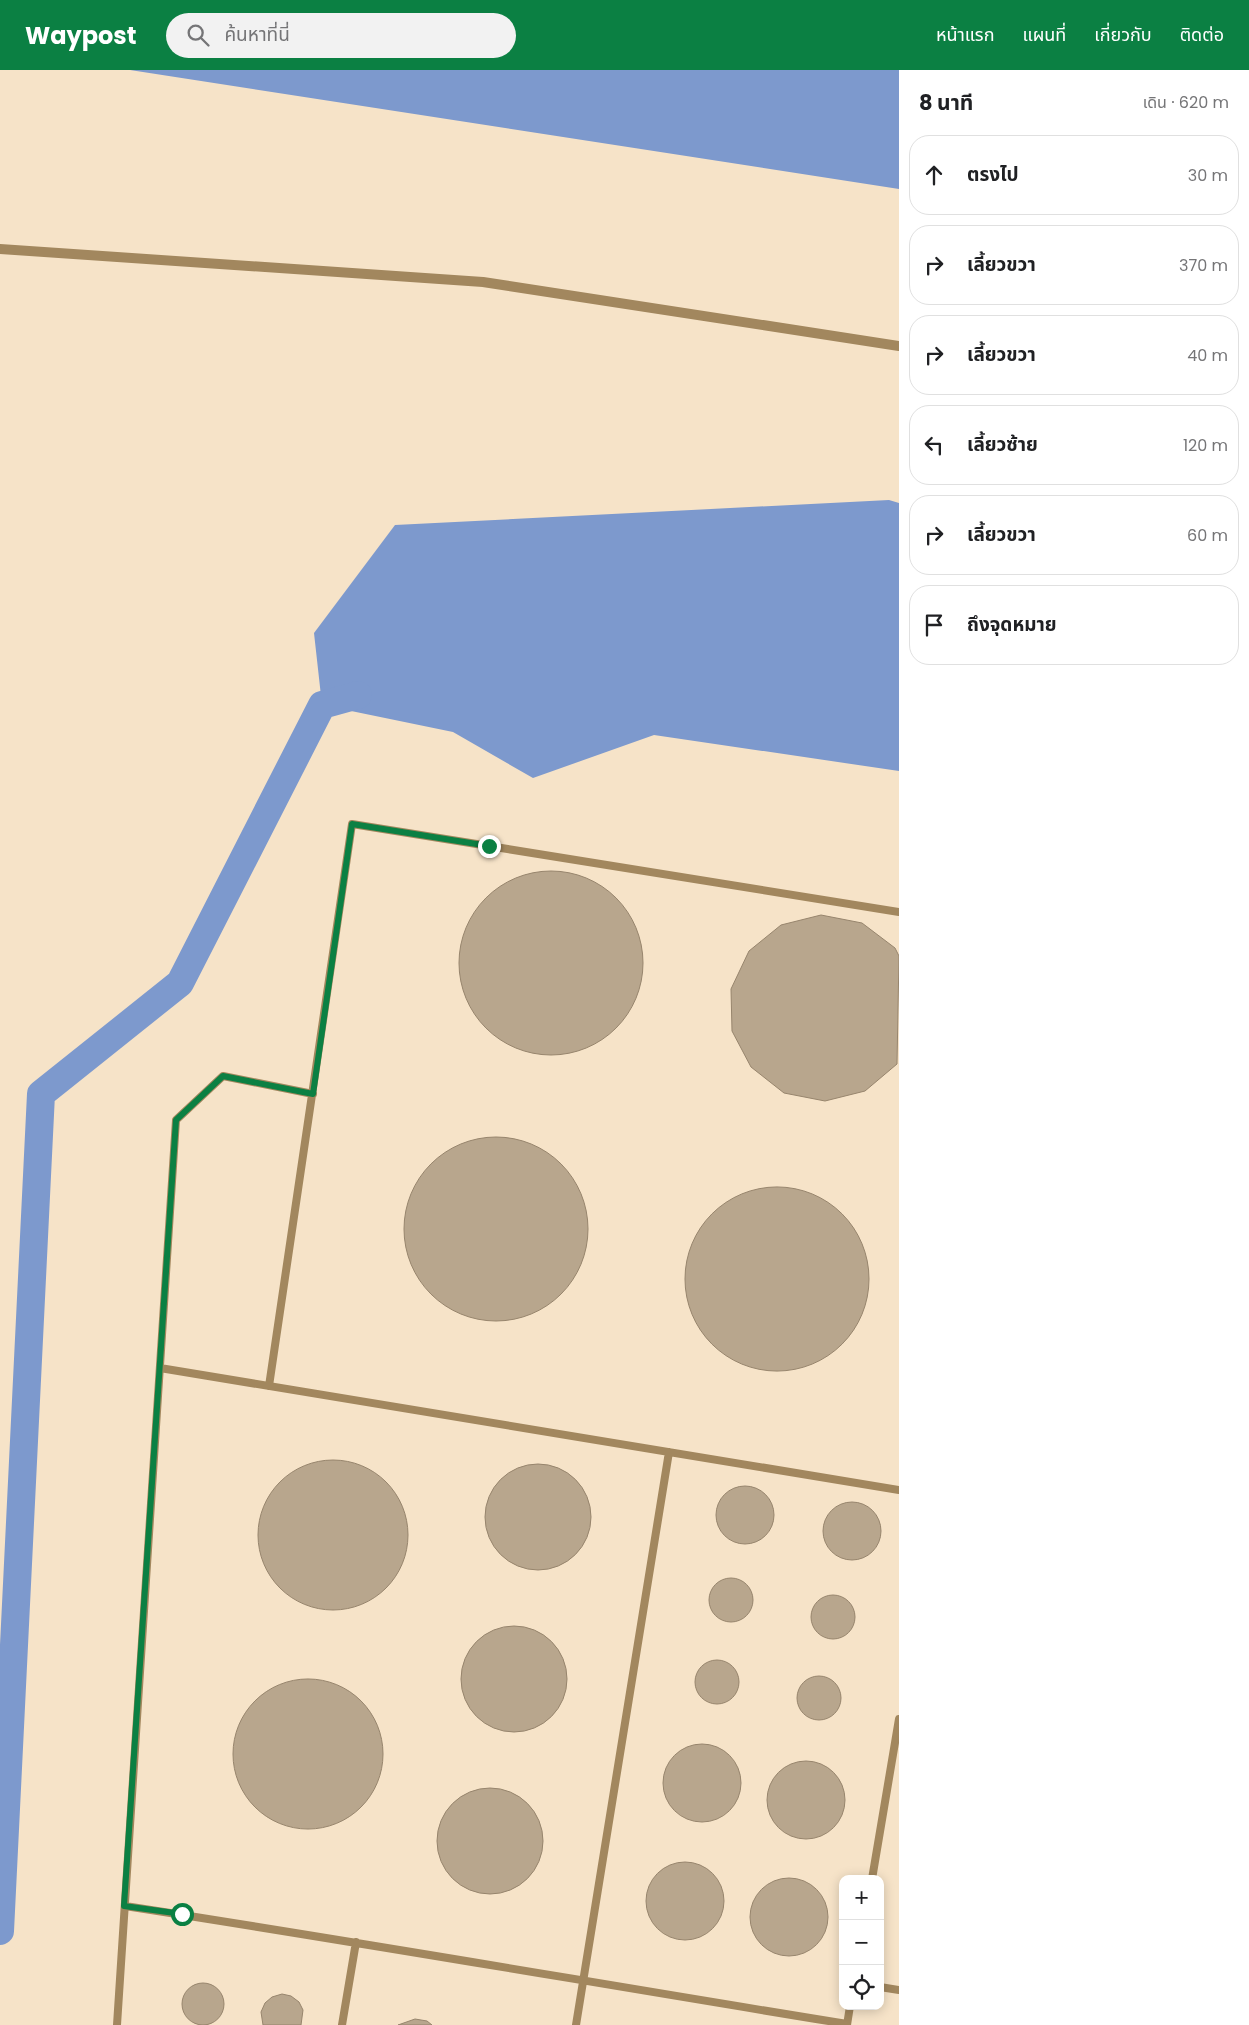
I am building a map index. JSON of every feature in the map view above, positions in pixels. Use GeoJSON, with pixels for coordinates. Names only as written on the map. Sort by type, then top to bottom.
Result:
{"type":"FeatureCollection","features":[{"type":"Feature","properties":{"kind":"street"},"geometry":{"type":"LineString","coordinates":[[0,249],[483,282],[899,346]]}},
{"type":"Feature","properties":{"kind":"lane"},"geometry":{"type":"LineString","coordinates":[[269,1386],[352,824],[899,912]]}},
{"type":"Feature","properties":{"kind":"lane"},"geometry":{"type":"LineString","coordinates":[[117,2025],[176,1120],[223,1076],[313,1094]]}},
{"type":"Feature","properties":{"kind":"lane"},"geometry":{"type":"LineString","coordinates":[[160,1368],[899,1490]]}},
{"type":"Feature","properties":{"kind":"lane"},"geometry":{"type":"LineString","coordinates":[[576,2025],[669,1452]]}},
{"type":"Feature","properties":{"kind":"lane"},"geometry":{"type":"LineString","coordinates":[[873,1875],[899,1719]]}},
{"type":"Feature","properties":{"kind":"lane"},"geometry":{"type":"LineString","coordinates":[[124,1906],[356,1942],[847,2024],[849,2010]]}},
{"type":"Feature","properties":{"kind":"lane"},"geometry":{"type":"LineString","coordinates":[[342,2025],[356,1942]]}},
{"type":"Feature","properties":{"kind":"lane"},"geometry":{"type":"LineString","coordinates":[[884,1988],[899,1990]]}},
{"type":"Feature","properties":{"kind":"water"},"geometry":{"type":"Polygon","coordinates":[[[130,70],[899,70],[899,189],[130,70]]]}},
{"type":"Feature","properties":{"kind":"water"},"geometry":{"type":"Polygon","coordinates":[[[889,500],[899,503],[899,771],[654,735],[533,778],[453,732],[322,705],[314,633],[395,525],[889,500]]]}},
{"type":"Feature","properties":{"kind":"building"},"geometry":{"type":"Polygon","coordinates":[[[551,871],[569,873],[586,878],[616,898],[636,928],[641,945],[643,963],[641,981],[636,998],[616,1028],[586,1048],[569,1053],[551,1055],[533,1053],[516,1048],[486,1028],[466,998],[461,981],[459,963],[461,945],[466,928],[486,898],[516,878],[533,873],[551,871]]]}},
{"type":"Feature","properties":{"kind":"building"},"geometry":{"type":"Polygon","coordinates":[[[821,915],[862,923],[895,948],[899,956],[897,1064],[865,1091],[825,1101],[784,1093],[751,1067],[732,1031],[731,989],[749,951],[781,925],[821,915]]]}},
{"type":"Feature","properties":{"kind":"building"},"geometry":{"type":"Polygon","coordinates":[[[496,1137],[514,1139],[531,1144],[561,1164],[581,1194],[586,1211],[588,1229],[586,1247],[581,1264],[561,1294],[531,1314],[514,1319],[496,1321],[478,1319],[461,1314],[431,1294],[411,1264],[406,1247],[404,1229],[406,1211],[411,1194],[431,1164],[461,1144],[478,1139],[496,1137]]]}},
{"type":"Feature","properties":{"kind":"building"},"geometry":{"type":"Polygon","coordinates":[[[777,1187],[795,1189],[812,1194],[842,1214],[862,1244],[867,1261],[869,1279],[867,1297],[862,1314],[842,1344],[812,1364],[795,1369],[777,1371],[759,1369],[742,1364],[712,1344],[692,1314],[687,1297],[685,1279],[687,1261],[692,1244],[712,1214],[742,1194],[759,1189],[777,1187]]]}},
{"type":"Feature","properties":{"kind":"building"},"geometry":{"type":"Polygon","coordinates":[[[333,1460],[362,1466],[386,1482],[402,1506],[408,1535],[402,1564],[386,1588],[362,1604],[333,1610],[304,1604],[280,1588],[264,1564],[258,1535],[264,1506],[280,1482],[304,1466],[333,1460]]]}},
{"type":"Feature","properties":{"kind":"building"},"geometry":{"type":"Polygon","coordinates":[[[538,1464],[558,1468],[576,1479],[587,1497],[591,1517],[587,1537],[576,1555],[558,1566],[538,1570],[518,1566],[500,1555],[489,1537],[485,1517],[489,1497],[500,1479],[518,1468],[538,1464]]]}},
{"type":"Feature","properties":{"kind":"building"},"geometry":{"type":"Polygon","coordinates":[[[739,1486],[751,1486],[766,1494],[774,1509],[774,1521],[766,1536],[751,1544],[739,1544],[724,1536],[716,1521],[716,1509],[724,1494],[739,1486]]]}},
{"type":"Feature","properties":{"kind":"building"},"geometry":{"type":"Polygon","coordinates":[[[846,1502],[858,1502],[873,1510],[881,1525],[881,1537],[873,1552],[858,1560],[846,1560],[831,1552],[823,1537],[823,1525],[831,1510],[846,1502]]]}},
{"type":"Feature","properties":{"kind":"building"},"geometry":{"type":"Polygon","coordinates":[[[735,1578],[747,1584],[752,1591],[752,1609],[747,1616],[740,1621],[727,1622],[719,1619],[712,1612],[709,1596],[712,1588],[719,1581],[735,1578]]]}},
{"type":"Feature","properties":{"kind":"building"},"geometry":{"type":"Polygon","coordinates":[[[837,1595],[849,1601],[854,1608],[854,1626],[849,1633],[842,1638],[829,1639],[821,1636],[814,1629],[811,1613],[814,1605],[821,1598],[837,1595]]]}},
{"type":"Feature","properties":{"kind":"building"},"geometry":{"type":"Polygon","coordinates":[[[514,1626],[534,1630],[551,1642],[563,1659],[567,1679],[563,1699],[551,1716],[534,1728],[514,1732],[494,1728],[477,1716],[465,1699],[461,1679],[465,1659],[477,1642],[494,1630],[514,1626]]]}},
{"type":"Feature","properties":{"kind":"building"},"geometry":{"type":"Polygon","coordinates":[[[721,1660],[733,1666],[738,1673],[738,1691],[733,1698],[726,1703],[713,1704],[705,1701],[698,1694],[695,1678],[698,1670],[705,1663],[721,1660]]]}},
{"type":"Feature","properties":{"kind":"building"},"geometry":{"type":"Polygon","coordinates":[[[823,1676],[835,1682],[840,1689],[840,1707],[835,1714],[828,1719],[815,1720],[807,1717],[800,1710],[797,1694],[800,1686],[807,1679],[823,1676]]]}},
{"type":"Feature","properties":{"kind":"building"},"geometry":{"type":"Polygon","coordinates":[[[308,1679],[337,1685],[361,1701],[377,1725],[383,1754],[377,1783],[361,1807],[337,1823],[308,1829],[279,1823],[255,1807],[239,1783],[233,1754],[239,1725],[255,1701],[279,1685],[308,1679]]]}},
{"type":"Feature","properties":{"kind":"building"},"geometry":{"type":"Polygon","coordinates":[[[702,1744],[717,1747],[729,1756],[738,1768],[741,1783],[738,1798],[729,1810],[717,1819],[702,1822],[687,1819],[675,1810],[666,1798],[663,1783],[666,1768],[675,1756],[687,1747],[702,1744]]]}},
{"type":"Feature","properties":{"kind":"building"},"geometry":{"type":"Polygon","coordinates":[[[806,1761],[821,1764],[833,1773],[842,1785],[845,1800],[842,1815],[833,1827],[821,1836],[806,1839],[791,1836],[779,1827],[770,1815],[767,1800],[770,1785],[779,1773],[791,1764],[806,1761]]]}},
{"type":"Feature","properties":{"kind":"building"},"geometry":{"type":"Polygon","coordinates":[[[490,1788],[510,1792],[528,1803],[539,1821],[543,1841],[539,1861],[528,1879],[510,1890],[490,1894],[470,1890],[452,1879],[441,1861],[437,1841],[441,1821],[452,1803],[470,1792],[490,1788]]]}},
{"type":"Feature","properties":{"kind":"building"},"geometry":{"type":"Polygon","coordinates":[[[685,1862],[700,1865],[712,1874],[721,1886],[724,1901],[721,1916],[712,1928],[700,1937],[685,1940],[670,1937],[658,1928],[649,1916],[646,1901],[649,1886],[658,1874],[670,1865],[685,1862]]]}},
{"type":"Feature","properties":{"kind":"building"},"geometry":{"type":"Polygon","coordinates":[[[789,1878],[804,1881],[816,1890],[825,1902],[828,1917],[825,1932],[816,1944],[804,1953],[789,1956],[774,1953],[762,1944],[753,1932],[750,1917],[753,1902],[762,1890],[774,1881],[789,1878]]]}},
{"type":"Feature","properties":{"kind":"building"},"geometry":{"type":"Polygon","coordinates":[[[207,1983],[215,1986],[221,1992],[224,2004],[221,2016],[215,2022],[199,2025],[191,2022],[185,2016],[182,2000],[185,1992],[191,1986],[207,1983]]]}},
{"type":"Feature","properties":{"kind":"building"},"geometry":{"type":"Polygon","coordinates":[[[282,1994],[291,1996],[299,2002],[303,2010],[301,2025],[263,2025],[261,2012],[265,2003],[272,1997],[282,1994]]]}},
{"type":"Feature","properties":{"kind":"building"},"geometry":{"type":"Polygon","coordinates":[[[415,2019],[427,2021],[432,2025],[398,2025],[415,2019]]]}},
{"type":"Feature","properties":{"kind":"waterway"},"geometry":{"type":"LineString","coordinates":[[0,1931],[41,1094],[180,983],[322,705],[358,695]]}},
{"type":"Feature","properties":{"kind":"route"},"geometry":{"type":"LineString","coordinates":[[182,1914],[124,1906],[139,1702],[176,1120],[223,1076],[313,1094],[352,824],[489,846]]}}]}
